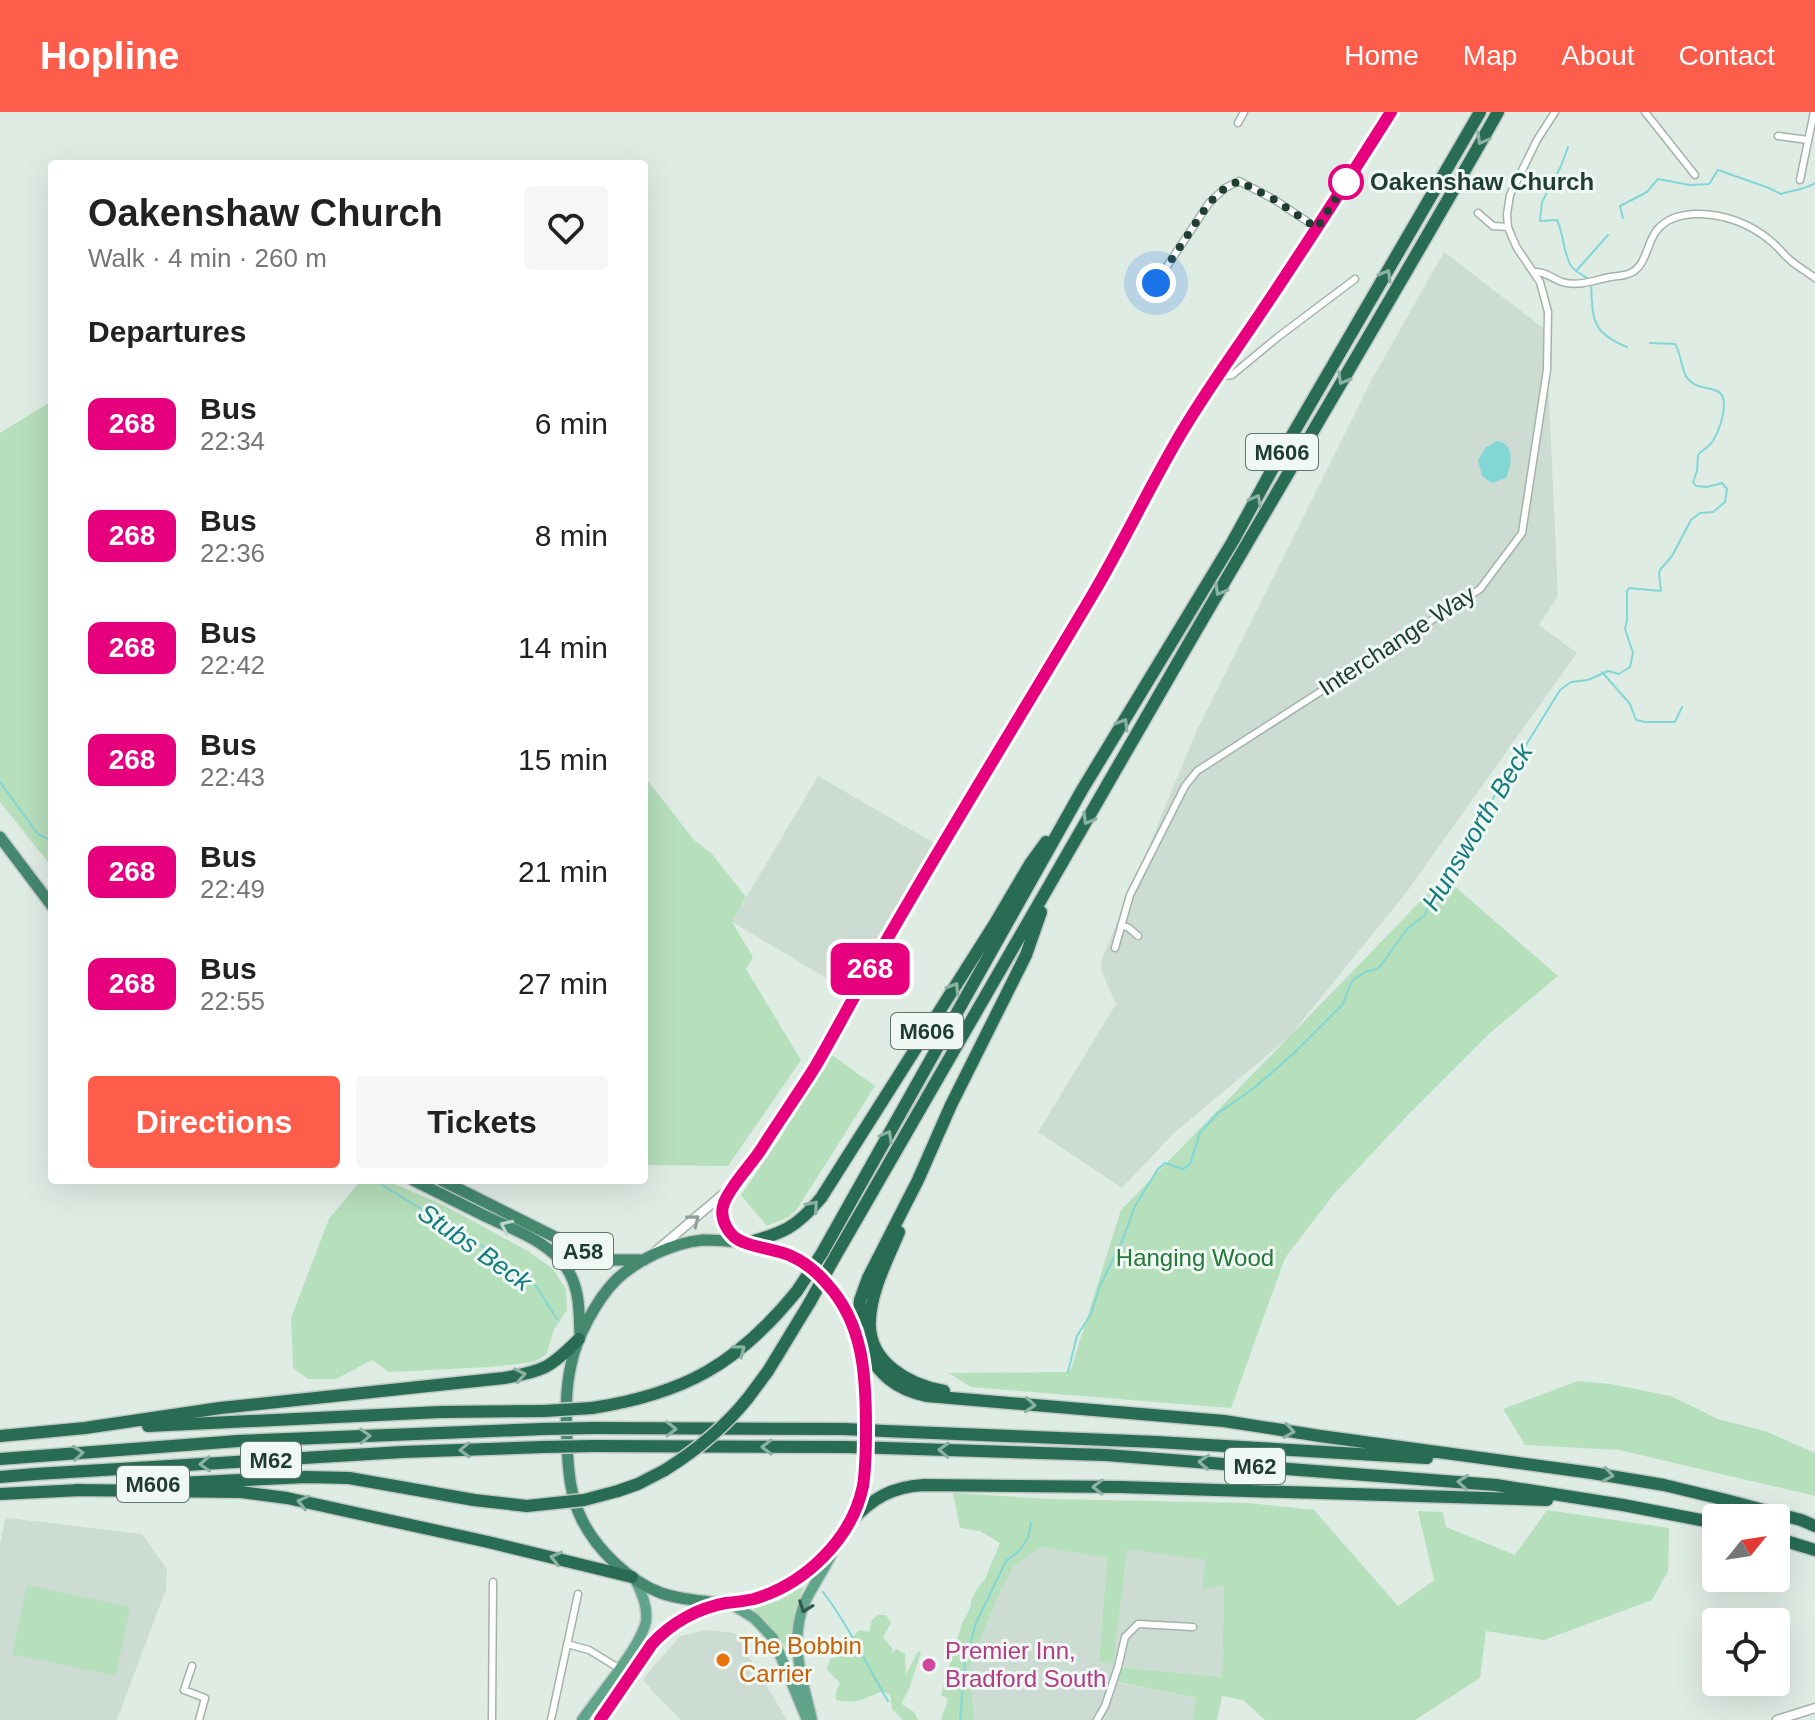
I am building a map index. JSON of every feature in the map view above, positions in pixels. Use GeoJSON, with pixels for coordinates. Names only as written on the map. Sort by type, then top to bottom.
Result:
{"type":"FeatureCollection","features":[{"type":"Feature","properties":{"kind":"highway","name":"M606"},"geometry":{"type":"LineString","coordinates":[[0,1436],[85,1428],[592,1408],[628,1402],[689,1382],[751,1342],[797,1291],[822,1253],[1082,790],[1233,541],[1480,112]]}},
{"type":"Feature","properties":{"kind":"highway","name":"M606"},"geometry":{"type":"LineString","coordinates":[[0,1494],[306,1477],[349,1478],[527,1506],[584,1500],[618,1491],[665,1470],[705,1444],[734,1416],[768,1371],[810,1302],[1498,112]]}},
{"type":"Feature","properties":{"kind":"highway","name":"M606"},"geometry":{"type":"LineString","coordinates":[[743,1242],[790,1229],[821,1198],[1030,864],[1082,790]]}},
{"type":"Feature","properties":{"kind":"highway"},"geometry":{"type":"LineString","coordinates":[[0,837],[48,901]]}},
{"type":"Feature","properties":{"kind":"highway","name":"M606"},"geometry":{"type":"LineString","coordinates":[[858,1341],[858,1309],[864,1288],[981,1042],[1026,955],[1053,880]]}},
{"type":"Feature","properties":{"kind":"highway"},"geometry":{"type":"LineString","coordinates":[[918,1180],[873,1302],[870,1320],[872,1338],[886,1363],[907,1380],[924,1387],[991,1401]]}},
{"type":"Feature","properties":{"kind":"highway","name":"A58"},"geometry":{"type":"LineString","coordinates":[[421,1184],[528,1237],[555,1255],[575,1285],[579,1338]]}},
{"type":"Feature","properties":{"kind":"highway","name":"A58"},"geometry":{"type":"LineString","coordinates":[[449,1184],[593,1256],[612,1260],[647,1258]]}},
{"type":"Feature","properties":{"kind":"highway"},"geometry":{"type":"LineString","coordinates":[[1531,1464],[1224,1421],[927,1396],[905,1390],[880,1373],[858,1341],[840,1300],[816,1273],[788,1255],[743,1242],[694,1241],[673,1246],[647,1258],[616,1280],[579,1338],[571,1364],[566,1422],[570,1482],[575,1503],[587,1529],[600,1547],[647,1587],[670,1596],[727,1603],[749,1600],[782,1588],[808,1570],[864,1508],[883,1494],[901,1487],[1356,1493],[1623,1505]]}},
{"type":"Feature","properties":{"kind":"highway"},"geometry":{"type":"LineString","coordinates":[[85,1428],[220,1408],[504,1378],[549,1366],[579,1338]]}},
{"type":"Feature","properties":{"kind":"highway"},"geometry":{"type":"LineString","coordinates":[[850,1522],[862,1490],[866,1457],[866,1392],[858,1341]]}},
{"type":"Feature","properties":{"kind":"highway","name":"M62"},"geometry":{"type":"LineString","coordinates":[[0,1459],[238,1441],[543,1429],[845,1429],[1157,1442],[1531,1464],[1664,1485],[1815,1526]]}},
{"type":"Feature","properties":{"kind":"highway","name":"M62"},"geometry":{"type":"LineString","coordinates":[[0,1477],[387,1453],[543,1447],[885,1448],[1106,1455],[1496,1485],[1702,1520]]}},
{"type":"Feature","properties":{"kind":"highway"},"geometry":{"type":"LineString","coordinates":[[75,1490],[241,1492],[287,1498],[488,1542],[633,1578]]}},
{"type":"Feature","properties":{"kind":"highway"},"geometry":{"type":"LineString","coordinates":[[1790,1542],[1815,1550]]}},
{"type":"Feature","properties":{"kind":"main road"},"geometry":{"type":"LineString","coordinates":[[809,1720],[798,1664],[797,1634],[804,1605],[828,1564],[839,1537]]}},
{"type":"Feature","properties":{"kind":"main road"},"geometry":{"type":"LineString","coordinates":[[582,1720],[638,1640],[645,1624],[644,1603],[633,1578]]}},
{"type":"Feature","properties":{"kind":"main road"},"geometry":{"type":"LineString","coordinates":[[600,1720],[660,1635],[692,1614],[727,1603],[754,1618],[773,1638],[809,1720]]}},
{"type":"Feature","properties":{"kind":"street"},"geometry":{"type":"LineString","coordinates":[[1238,123],[1244,112]]}},
{"type":"Feature","properties":{"kind":"street"},"geometry":{"type":"LineString","coordinates":[[743,1242],[726,1226],[722,1213],[724,1202],[816,1064],[891,931],[1095,591],[1176,442],[1391,112]]}},
{"type":"Feature","properties":{"kind":"street"},"geometry":{"type":"LineString","coordinates":[[1478,213],[1493,226],[1508,227],[1510,195],[1537,140],[1555,112]]}},
{"type":"Feature","properties":{"kind":"street"},"geometry":{"type":"LineString","coordinates":[[1645,112],[1695,175]]}},
{"type":"Feature","properties":{"kind":"street"},"geometry":{"type":"LineString","coordinates":[[1800,180],[1814,112]]}},
{"type":"Feature","properties":{"kind":"street"},"geometry":{"type":"LineString","coordinates":[[1778,136],[1808,140]]}},
{"type":"Feature","properties":{"kind":"street"},"geometry":{"type":"LineString","coordinates":[[1156,283],[1209,203],[1225,188],[1239,181],[1317,228]]}},
{"type":"Feature","properties":{"kind":"street"},"geometry":{"type":"LineString","coordinates":[[1534,272],[1571,284],[1627,275],[1635,271],[1645,257],[1650,239],[1659,227],[1681,215],[1703,214],[1728,217],[1754,228],[1815,278]]}},
{"type":"Feature","properties":{"kind":"street","name":"Interchange Way"},"geometry":{"type":"LineString","coordinates":[[1115,948],[1130,895],[1185,786],[1197,771],[1480,589],[1519,538],[1524,528],[1529,496],[1548,348],[1548,312],[1545,294],[1508,227]]}},
{"type":"Feature","properties":{"kind":"street"},"geometry":{"type":"LineString","coordinates":[[1218,377],[1232,375],[1355,279]]}},
{"type":"Feature","properties":{"kind":"street"},"geometry":{"type":"LineString","coordinates":[[1121,925],[1138,936]]}},
{"type":"Feature","properties":{"kind":"street"},"geometry":{"type":"LineString","coordinates":[[647,1258],[738,1182]]}},
{"type":"Feature","properties":{"kind":"street"},"geometry":{"type":"LineString","coordinates":[[492,1720],[493,1582]]}},
{"type":"Feature","properties":{"kind":"street"},"geometry":{"type":"LineString","coordinates":[[551,1720],[578,1594]]}},
{"type":"Feature","properties":{"kind":"street"},"geometry":{"type":"LineString","coordinates":[[1097,1720],[1105,1706],[1125,1637],[1131,1630],[1138,1624],[1193,1627]]}},
{"type":"Feature","properties":{"kind":"street"},"geometry":{"type":"LineString","coordinates":[[567,1644],[589,1650],[630,1675]]}},
{"type":"Feature","properties":{"kind":"street"},"geometry":{"type":"LineString","coordinates":[[192,1666],[184,1690],[205,1698],[199,1720]]}},
{"type":"Feature","properties":{"kind":"street"},"geometry":{"type":"LineString","coordinates":[[1777,1720],[1815,1708]]}},
{"type":"Feature","properties":{"kind":"shaded area"},"geometry":{"type":"Polygon","coordinates":[[[1444,252],[1546,330],[1558,596],[1539,625],[1577,653],[1406,893],[1289,1037],[1175,1132],[1122,1188],[1038,1132],[1116,1004],[1101,970],[1102,959],[1197,730],[1371,381],[1444,252]]]}},
{"type":"Feature","properties":{"kind":"shaded area"},"geometry":{"type":"Polygon","coordinates":[[[818,776],[934,843],[848,991],[732,922],[818,776]]]}},
{"type":"Feature","properties":{"kind":"shaded area"},"geometry":{"type":"Polygon","coordinates":[[[8,1518],[142,1534],[167,1569],[166,1589],[117,1720],[0,1720],[0,1544],[8,1518]]]}},
{"type":"Feature","properties":{"kind":"shaded area"},"geometry":{"type":"Polygon","coordinates":[[[1041,1547],[1107,1558],[1099,1660],[1112,1665],[1127,1548],[1206,1559],[1224,1585],[1222,1677],[1119,1667],[1114,1682],[1196,1698],[1192,1720],[974,1720],[970,1666],[999,1594],[1014,1566],[1041,1547]]]}},
{"type":"Feature","properties":{"kind":"shaded area"},"geometry":{"type":"Polygon","coordinates":[[[707,1630],[735,1633],[787,1720],[681,1720],[653,1692],[643,1679],[680,1636],[707,1630]]]}},
{"type":"Feature","properties":{"kind":"green space"},"geometry":{"type":"Polygon","coordinates":[[[48,403],[48,862],[0,802],[0,433],[48,403]]]}},
{"type":"Feature","properties":{"kind":"green space"},"geometry":{"type":"Polygon","coordinates":[[[648,781],[694,840],[712,854],[746,897],[732,922],[753,957],[746,969],[801,1060],[728,1166],[648,1165],[648,781]]]}},
{"type":"Feature","properties":{"kind":"green space","name":"Hanging Wood"},"geometry":{"type":"Polygon","coordinates":[[[1444,877],[1558,976],[1490,1033],[1407,1116],[1334,1194],[1285,1258],[1231,1408],[971,1387],[949,1373],[1070,1372],[1121,1210],[1444,877]]]}},
{"type":"Feature","properties":{"kind":"green space"},"geometry":{"type":"Polygon","coordinates":[[[829,1053],[875,1086],[797,1209],[789,1217],[767,1226],[741,1195],[779,1140],[829,1053]]]}},
{"type":"Feature","properties":{"kind":"green space"},"geometry":{"type":"Polygon","coordinates":[[[358,1184],[395,1184],[445,1206],[528,1251],[553,1269],[566,1289],[567,1310],[554,1330],[546,1355],[534,1362],[490,1367],[389,1372],[372,1360],[336,1379],[308,1379],[293,1368],[291,1318],[329,1219],[358,1184]]]}},
{"type":"Feature","properties":{"kind":"green space"},"geometry":{"type":"Polygon","coordinates":[[[1578,1381],[1671,1396],[1718,1419],[1765,1431],[1815,1453],[1815,1496],[1619,1450],[1525,1445],[1503,1409],[1578,1381]]]}},
{"type":"Feature","properties":{"kind":"green space"},"geometry":{"type":"Polygon","coordinates":[[[953,1493],[1050,1499],[1248,1503],[1314,1510],[1398,1606],[1434,1580],[1418,1511],[1443,1512],[1446,1527],[1515,1555],[1547,1510],[1669,1528],[1668,1571],[1652,1600],[1544,1640],[1486,1631],[1480,1678],[1415,1720],[1265,1720],[1243,1700],[1222,1696],[1217,1720],[1192,1720],[1196,1698],[1113,1681],[1118,1667],[1222,1677],[1224,1585],[1202,1589],[1206,1560],[1127,1549],[1113,1665],[1099,1661],[1107,1558],[1041,1547],[1014,1566],[999,1594],[970,1666],[974,1720],[941,1720],[948,1699],[941,1695],[962,1623],[1000,1543],[980,1531],[960,1528],[953,1493]]]}},
{"type":"Feature","properties":{"kind":"green space"},"geometry":{"type":"Polygon","coordinates":[[[27,1585],[130,1607],[116,1676],[12,1654],[27,1585]]]}},
{"type":"Feature","properties":{"kind":"green space"},"geometry":{"type":"Polygon","coordinates":[[[804,1586],[794,1619],[790,1655],[778,1636],[753,1609],[780,1600],[804,1586]]]}},
{"type":"Feature","properties":{"kind":"green space"},"geometry":{"type":"Polygon","coordinates":[[[878,1615],[886,1615],[891,1623],[883,1637],[893,1649],[890,1654],[896,1649],[905,1654],[906,1675],[918,1651],[921,1653],[902,1702],[918,1720],[903,1720],[892,1709],[890,1695],[883,1691],[855,1701],[836,1700],[840,1683],[827,1670],[830,1659],[840,1656],[846,1648],[856,1647],[853,1637],[859,1630],[869,1632],[872,1620],[878,1615]]]}},
{"type":"Feature","properties":{"kind":"water"},"geometry":{"type":"Polygon","coordinates":[[[1497,441],[1507,446],[1511,461],[1506,478],[1492,483],[1482,476],[1478,460],[1486,447],[1497,441]]]}},
{"type":"Feature","properties":{"kind":"waterway"},"geometry":{"type":"LineString","coordinates":[[1568,147],[1542,202],[1540,221],[1557,220],[1571,266],[1587,278]]}},
{"type":"Feature","properties":{"kind":"waterway"},"geometry":{"type":"LineString","coordinates":[[1623,218],[1620,206],[1647,192],[1658,179],[1690,185],[1709,184],[1718,170],[1781,194],[1815,183]]}},
{"type":"Feature","properties":{"kind":"waterway"},"geometry":{"type":"LineString","coordinates":[[1577,270],[1608,235]]}},
{"type":"Feature","properties":{"kind":"waterway","name":"Hunsworth Beck"},"geometry":{"type":"LineString","coordinates":[[1591,284],[1596,323],[1606,336],[1627,347]]}},
{"type":"Feature","properties":{"kind":"waterway","name":"Hunsworth Beck"},"geometry":{"type":"LineString","coordinates":[[1068,1372],[1077,1336],[1091,1314],[1135,1206],[1158,1169],[1165,1163],[1183,1169],[1190,1164],[1200,1133],[1218,1113],[1253,1089],[1294,1053],[1343,1004],[1353,980],[1377,969],[1407,929],[1425,915],[1431,899],[1560,690],[1571,682],[1588,680],[1608,671],[1619,674],[1630,667],[1633,653],[1625,629],[1629,588],[1661,591],[1660,570],[1672,556],[1691,520],[1700,513],[1713,512],[1725,502],[1727,489],[1722,483],[1707,487],[1696,486],[1693,482],[1698,455],[1712,442],[1718,431],[1724,400],[1717,391],[1688,379],[1675,344],[1650,343]]}},
{"type":"Feature","properties":{"kind":"waterway"},"geometry":{"type":"LineString","coordinates":[[1602,672],[1630,704],[1636,720],[1675,722],[1682,707]]}},
{"type":"Feature","properties":{"kind":"waterway","name":"Stubs Beck"},"geometry":{"type":"LineString","coordinates":[[0,782],[38,834],[48,839]]}},
{"type":"Feature","properties":{"kind":"waterway","name":"Stubs Beck"},"geometry":{"type":"LineString","coordinates":[[382,1185],[482,1246],[536,1286],[557,1319]]}},
{"type":"Feature","properties":{"kind":"waterway","name":"Hunsworth Beck"},"geometry":{"type":"LineString","coordinates":[[960,1720],[965,1662],[976,1623],[1006,1561],[1019,1551],[1028,1538],[1031,1522]]}},
{"type":"Feature","properties":{"kind":"waterway","name":"Stubs Beck"},"geometry":{"type":"LineString","coordinates":[[823,1592],[888,1701]]}},
{"type":"Feature","properties":{"kind":"bus line","name":"268"},"geometry":{"type":"LineString","coordinates":[[600,1720],[660,1635],[692,1614],[726,1603],[739,1603],[782,1588],[816,1563],[850,1522],[859,1499],[866,1457],[864,1366],[851,1321],[829,1286],[802,1262],[772,1249],[740,1242],[723,1219],[724,1202],[816,1064],[891,931],[1095,591],[1176,442],[1391,112]]}},
{"type":"Feature","properties":{"kind":"place","name":"Oakenshaw Church"},"geometry":{"type":"Point","coordinates":[1346,182]}},
{"type":"Feature","properties":{"kind":"place","name":"The Bobbin Carrier"},"geometry":{"type":"Point","coordinates":[723,1660]}},
{"type":"Feature","properties":{"kind":"place","name":"Premier Inn, Bradford South"},"geometry":{"type":"Point","coordinates":[929,1665]}},
{"type":"Feature","properties":{"kind":"route"},"geometry":{"type":"LineString","coordinates":[[1156,283],[1209,203],[1225,188],[1239,181],[1317,228],[1354,170],[1346,182]]}}]}
